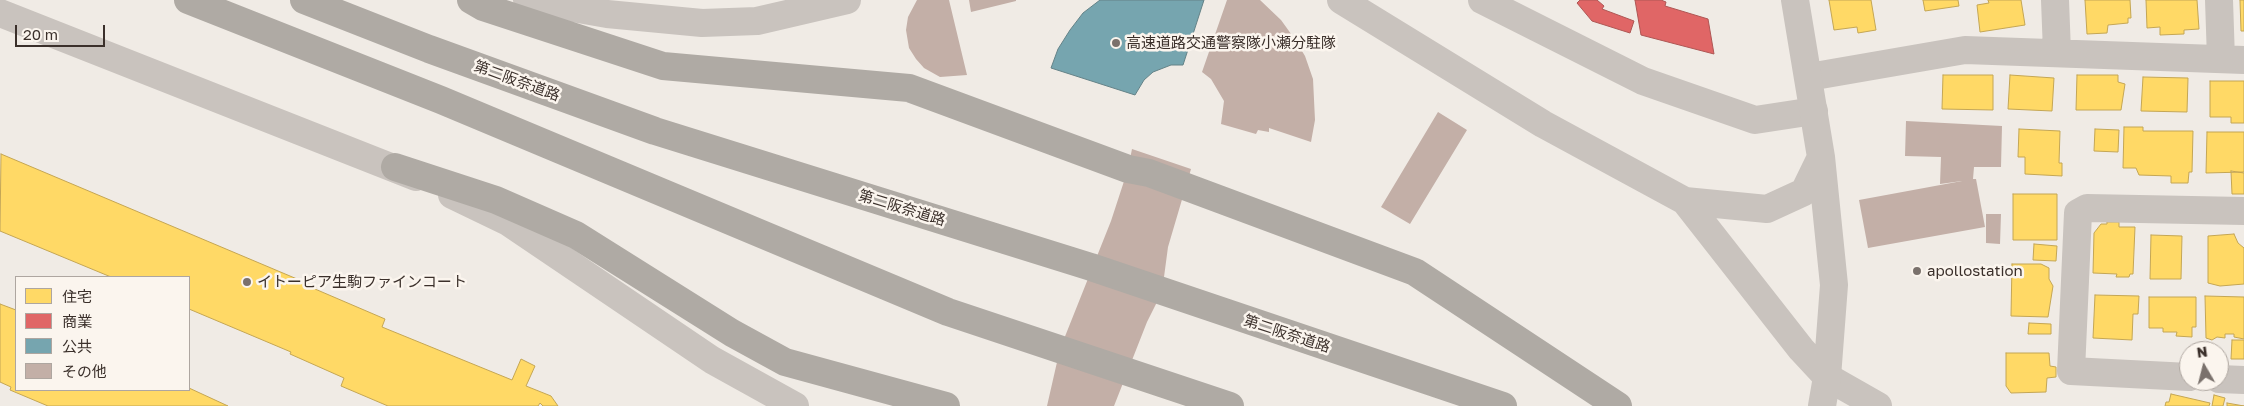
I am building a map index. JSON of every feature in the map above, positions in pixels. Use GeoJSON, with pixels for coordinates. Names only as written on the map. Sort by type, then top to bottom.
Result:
{"type":"FeatureCollection","features":[{"type":"Feature","properties":{"kind":"highway"},"geometry":{"type":"LineString","coordinates":[[188,0],[441,100],[948,312],[1230,406]]}},
{"type":"Feature","properties":{"kind":"highway","name":"第二阪奈道路"},"geometry":{"type":"LineString","coordinates":[[304,0],[438,52],[655,132],[1091,267],[1503,406]]}},
{"type":"Feature","properties":{"kind":"highway"},"geometry":{"type":"LineString","coordinates":[[477,3],[663,66],[908,88],[1128,169],[1149,173],[1415,272],[1618,406]]}},
{"type":"Feature","properties":{"kind":"highway"},"geometry":{"type":"LineString","coordinates":[[395,167],[496,200],[576,235],[732,333],[785,362],[946,406]]}},
{"type":"Feature","properties":{"kind":"street"},"geometry":{"type":"LineString","coordinates":[[527,0],[607,14],[702,23],[757,21],[847,0]]}},
{"type":"Feature","properties":{"kind":"street"},"geometry":{"type":"LineString","coordinates":[[1341,0],[1543,124],[1685,202],[1801,349],[1826,377],[1878,406]]}},
{"type":"Feature","properties":{"kind":"street"},"geometry":{"type":"LineString","coordinates":[[1482,0],[1643,81],[1755,120],[1814,111]]}},
{"type":"Feature","properties":{"kind":"street"},"geometry":{"type":"LineString","coordinates":[[1795,0],[1821,157],[1834,285],[1822,406]]}},
{"type":"Feature","properties":{"kind":"street"},"geometry":{"type":"LineString","coordinates":[[2055,0],[2057,52]]}},
{"type":"Feature","properties":{"kind":"street"},"geometry":{"type":"LineString","coordinates":[[1809,78],[1965,50],[2233,60],[2219,0]]}},
{"type":"Feature","properties":{"kind":"street"},"geometry":{"type":"LineString","coordinates":[[0,13],[395,167],[508,222],[712,360],[795,406]]}},
{"type":"Feature","properties":{"kind":"street"},"geometry":{"type":"LineString","coordinates":[[1685,202],[1767,209],[1804,192],[1821,157]]}},
{"type":"Feature","properties":{"kind":"street"},"geometry":{"type":"LineString","coordinates":[[2179,377],[2071,372],[2078,213],[2088,208],[2244,211]]}},
{"type":"Feature","properties":{"kind":"street"},"geometry":{"type":"LineString","coordinates":[[2229,379],[2244,380]]}},
{"type":"Feature","properties":{"kind":"building: 住宅"},"geometry":{"type":"Polygon","coordinates":[[[1829,0],[1871,0],[1876,30],[1858,33],[1857,27],[1834,30],[1829,0]]]}},
{"type":"Feature","properties":{"kind":"building: 住宅"},"geometry":{"type":"Polygon","coordinates":[[[1923,0],[1958,0],[1959,6],[1925,11],[1923,0]]]}},
{"type":"Feature","properties":{"kind":"building: 住宅"},"geometry":{"type":"Polygon","coordinates":[[[1988,0],[2021,0],[2025,25],[1980,32],[1977,5],[1989,3],[1988,0]]]}},
{"type":"Feature","properties":{"kind":"building: 住宅"},"geometry":{"type":"Polygon","coordinates":[[[2085,0],[2130,0],[2131,18],[2128,18],[2128,23],[2108,25],[2107,33],[2087,34],[2085,0]]]}},
{"type":"Feature","properties":{"kind":"building: 住宅"},"geometry":{"type":"Polygon","coordinates":[[[2146,0],[2197,0],[2199,29],[2184,30],[2184,34],[2160,35],[2160,27],[2147,28],[2146,0]]]}},
{"type":"Feature","properties":{"kind":"building: 住宅"},"geometry":{"type":"Polygon","coordinates":[[[2240,0],[2244,0],[2244,31],[2241,31],[2240,0]]]}},
{"type":"Feature","properties":{"kind":"building: 住宅"},"geometry":{"type":"Polygon","coordinates":[[[1943,75],[1993,75],[1993,110],[1942,109],[1943,75]]]}},
{"type":"Feature","properties":{"kind":"building: 住宅"},"geometry":{"type":"Polygon","coordinates":[[[2010,75],[2054,78],[2052,111],[2008,109],[2010,75]]]}},
{"type":"Feature","properties":{"kind":"building: 住宅"},"geometry":{"type":"Polygon","coordinates":[[[2077,75],[2118,75],[2118,82],[2125,84],[2121,110],[2076,110],[2077,75]]]}},
{"type":"Feature","properties":{"kind":"building: 住宅"},"geometry":{"type":"Polygon","coordinates":[[[2143,77],[2188,78],[2187,112],[2141,111],[2143,77]]]}},
{"type":"Feature","properties":{"kind":"building: 住宅"},"geometry":{"type":"Polygon","coordinates":[[[2210,81],[2244,81],[2244,123],[2231,123],[2231,117],[2210,117],[2210,81]]]}},
{"type":"Feature","properties":{"kind":"building: 住宅"},"geometry":{"type":"Polygon","coordinates":[[[2124,127],[2143,127],[2143,131],[2193,131],[2192,172],[2189,172],[2188,183],[2171,183],[2171,176],[2139,175],[2136,168],[2123,168],[2124,127]]]}},
{"type":"Feature","properties":{"kind":"building: 住宅"},"geometry":{"type":"Polygon","coordinates":[[[2019,129],[2060,131],[2059,163],[2062,163],[2062,176],[2025,174],[2025,157],[2018,157],[2019,129]]]}},
{"type":"Feature","properties":{"kind":"building: 住宅"},"geometry":{"type":"Polygon","coordinates":[[[2095,129],[2119,130],[2118,152],[2094,151],[2095,129]]]}},
{"type":"Feature","properties":{"kind":"building: 住宅"},"geometry":{"type":"Polygon","coordinates":[[[2207,132],[2244,132],[2244,172],[2206,173],[2207,132]]]}},
{"type":"Feature","properties":{"kind":"building: 住宅","name":"イトーピア生駒ファインコート"},"geometry":{"type":"Polygon","coordinates":[[[1,154],[316,287],[315,289],[385,319],[382,327],[512,380],[521,359],[535,366],[526,386],[551,396],[558,406],[543,406],[540,403],[538,406],[388,406],[341,386],[344,378],[290,354],[291,352],[190,309],[190,276],[109,276],[0,231],[1,154]]]}},
{"type":"Feature","properties":{"kind":"building: 住宅"},"geometry":{"type":"Polygon","coordinates":[[[2231,171],[2244,173],[2244,194],[2232,194],[2231,171]]]}},
{"type":"Feature","properties":{"kind":"building: 住宅"},"geometry":{"type":"Polygon","coordinates":[[[2013,194],[2057,194],[2057,240],[2013,240],[2013,194]]]}},
{"type":"Feature","properties":{"kind":"building: 住宅"},"geometry":{"type":"Polygon","coordinates":[[[2107,222],[2119,222],[2119,227],[2135,227],[2133,274],[2130,274],[2129,277],[2116,277],[2117,274],[2093,273],[2094,233],[2101,224],[2107,224],[2107,222]]]}},
{"type":"Feature","properties":{"kind":"building: 住宅"},"geometry":{"type":"Polygon","coordinates":[[[2234,234],[2238,243],[2244,248],[2244,284],[2220,286],[2208,283],[2208,236],[2234,234]]]}},
{"type":"Feature","properties":{"kind":"building: 住宅"},"geometry":{"type":"Polygon","coordinates":[[[2151,235],[2182,236],[2181,279],[2150,279],[2151,235]]]}},
{"type":"Feature","properties":{"kind":"building: 住宅"},"geometry":{"type":"Polygon","coordinates":[[[2034,244],[2057,246],[2056,261],[2033,260],[2034,244]]]}},
{"type":"Feature","properties":{"kind":"building: 住宅"},"geometry":{"type":"Polygon","coordinates":[[[2012,264],[2041,264],[2049,268],[2049,279],[2053,286],[2048,317],[2011,316],[2012,264]]]}},
{"type":"Feature","properties":{"kind":"building: 住宅"},"geometry":{"type":"Polygon","coordinates":[[[2095,295],[2139,296],[2138,314],[2133,314],[2132,340],[2093,338],[2095,295]]]}},
{"type":"Feature","properties":{"kind":"building: 住宅"},"geometry":{"type":"Polygon","coordinates":[[[2205,296],[2244,297],[2244,339],[2234,337],[2234,334],[2225,334],[2225,338],[2217,337],[2212,340],[2206,338],[2205,296]]]}},
{"type":"Feature","properties":{"kind":"building: 住宅"},"geometry":{"type":"Polygon","coordinates":[[[2149,297],[2196,297],[2196,327],[2192,327],[2192,337],[2176,336],[2177,332],[2163,332],[2163,328],[2149,328],[2149,297]]]}},
{"type":"Feature","properties":{"kind":"building: 住宅"},"geometry":{"type":"Polygon","coordinates":[[[0,304],[15,310],[15,391],[190,391],[190,388],[228,406],[48,406],[10,390],[11,387],[0,382],[0,304]]]}},
{"type":"Feature","properties":{"kind":"building: 住宅"},"geometry":{"type":"Polygon","coordinates":[[[2029,323],[2051,324],[2051,334],[2028,334],[2029,323]]]}},
{"type":"Feature","properties":{"kind":"building: 住宅"},"geometry":{"type":"Polygon","coordinates":[[[2232,340],[2244,340],[2244,359],[2231,359],[2232,340]]]}},
{"type":"Feature","properties":{"kind":"building: 住宅"},"geometry":{"type":"Polygon","coordinates":[[[2006,353],[2049,353],[2050,366],[2056,367],[2056,377],[2047,378],[2046,392],[2011,393],[2006,386],[2006,353]]]}},
{"type":"Feature","properties":{"kind":"building: 住宅"},"geometry":{"type":"Polygon","coordinates":[[[2171,394],[2210,403],[2209,406],[2165,406],[2166,402],[2169,402],[2171,394]]]}},
{"type":"Feature","properties":{"kind":"building: 住宅"},"geometry":{"type":"Polygon","coordinates":[[[2214,395],[2225,398],[2223,406],[2212,406],[2214,395]]]}},
{"type":"Feature","properties":{"kind":"building: 住宅"},"geometry":{"type":"Polygon","coordinates":[[[2227,403],[2244,406],[2227,406],[2227,403]]]}},
{"type":"Feature","properties":{"kind":"building: 商業"},"geometry":{"type":"Polygon","coordinates":[[[1580,0],[1597,0],[1604,6],[1602,9],[1634,21],[1630,33],[1592,21],[1577,3],[1580,0]]]}},
{"type":"Feature","properties":{"kind":"building: 商業"},"geometry":{"type":"Polygon","coordinates":[[[1635,0],[1661,0],[1666,2],[1665,6],[1708,19],[1714,54],[1641,35],[1635,0]]]}},
{"type":"Feature","properties":{"kind":"building: 公共"},"geometry":{"type":"Polygon","coordinates":[[[1100,0],[1204,0],[1183,65],[1171,65],[1153,72],[1144,80],[1135,95],[1051,68],[1058,49],[1070,30],[1083,13],[1100,0]]]}},
{"type":"Feature","properties":{"kind":"building: その他"},"geometry":{"type":"Polygon","coordinates":[[[917,0],[949,0],[967,75],[940,77],[924,68],[916,59],[909,48],[906,30],[908,17],[917,0]]]}},
{"type":"Feature","properties":{"kind":"building: その他"},"geometry":{"type":"Polygon","coordinates":[[[969,0],[1016,0],[1016,1],[971,12],[969,0]]]}},
{"type":"Feature","properties":{"kind":"building: その他"},"geometry":{"type":"Polygon","coordinates":[[[1227,0],[1260,0],[1281,20],[1305,56],[1313,79],[1315,120],[1311,142],[1269,128],[1269,132],[1258,130],[1256,134],[1221,124],[1224,101],[1211,79],[1202,72],[1227,0]]]}},
{"type":"Feature","properties":{"kind":"building: その他"},"geometry":{"type":"Polygon","coordinates":[[[1438,112],[1467,130],[1410,224],[1381,207],[1438,112]]]}},
{"type":"Feature","properties":{"kind":"building: その他"},"geometry":{"type":"Polygon","coordinates":[[[1906,121],[2002,126],[2001,167],[1974,167],[1973,179],[1976,179],[1985,227],[1868,248],[1859,200],[1962,181],[1940,184],[1941,157],[1905,156],[1906,121]]]}},
{"type":"Feature","properties":{"kind":"building: その他"},"geometry":{"type":"Polygon","coordinates":[[[1132,149],[1191,169],[1168,247],[1162,292],[1147,322],[1114,406],[1047,406],[1060,349],[1111,221],[1128,169],[1132,149]]]}},
{"type":"Feature","properties":{"kind":"building: その他"},"geometry":{"type":"Polygon","coordinates":[[[1986,214],[2001,214],[2000,244],[1986,243],[1986,214]]]}},
{"type":"Feature","properties":{"kind":"place","name":"高速道路交通警察隊小瀬分駐隊"},"geometry":{"type":"Point","coordinates":[1116,43]}},
{"type":"Feature","properties":{"kind":"place","name":"apollostation"},"geometry":{"type":"Point","coordinates":[1917,271]}},
{"type":"Feature","properties":{"kind":"place","name":"イトーピア生駒ファインコート"},"geometry":{"type":"Point","coordinates":[247,282]}}]}
